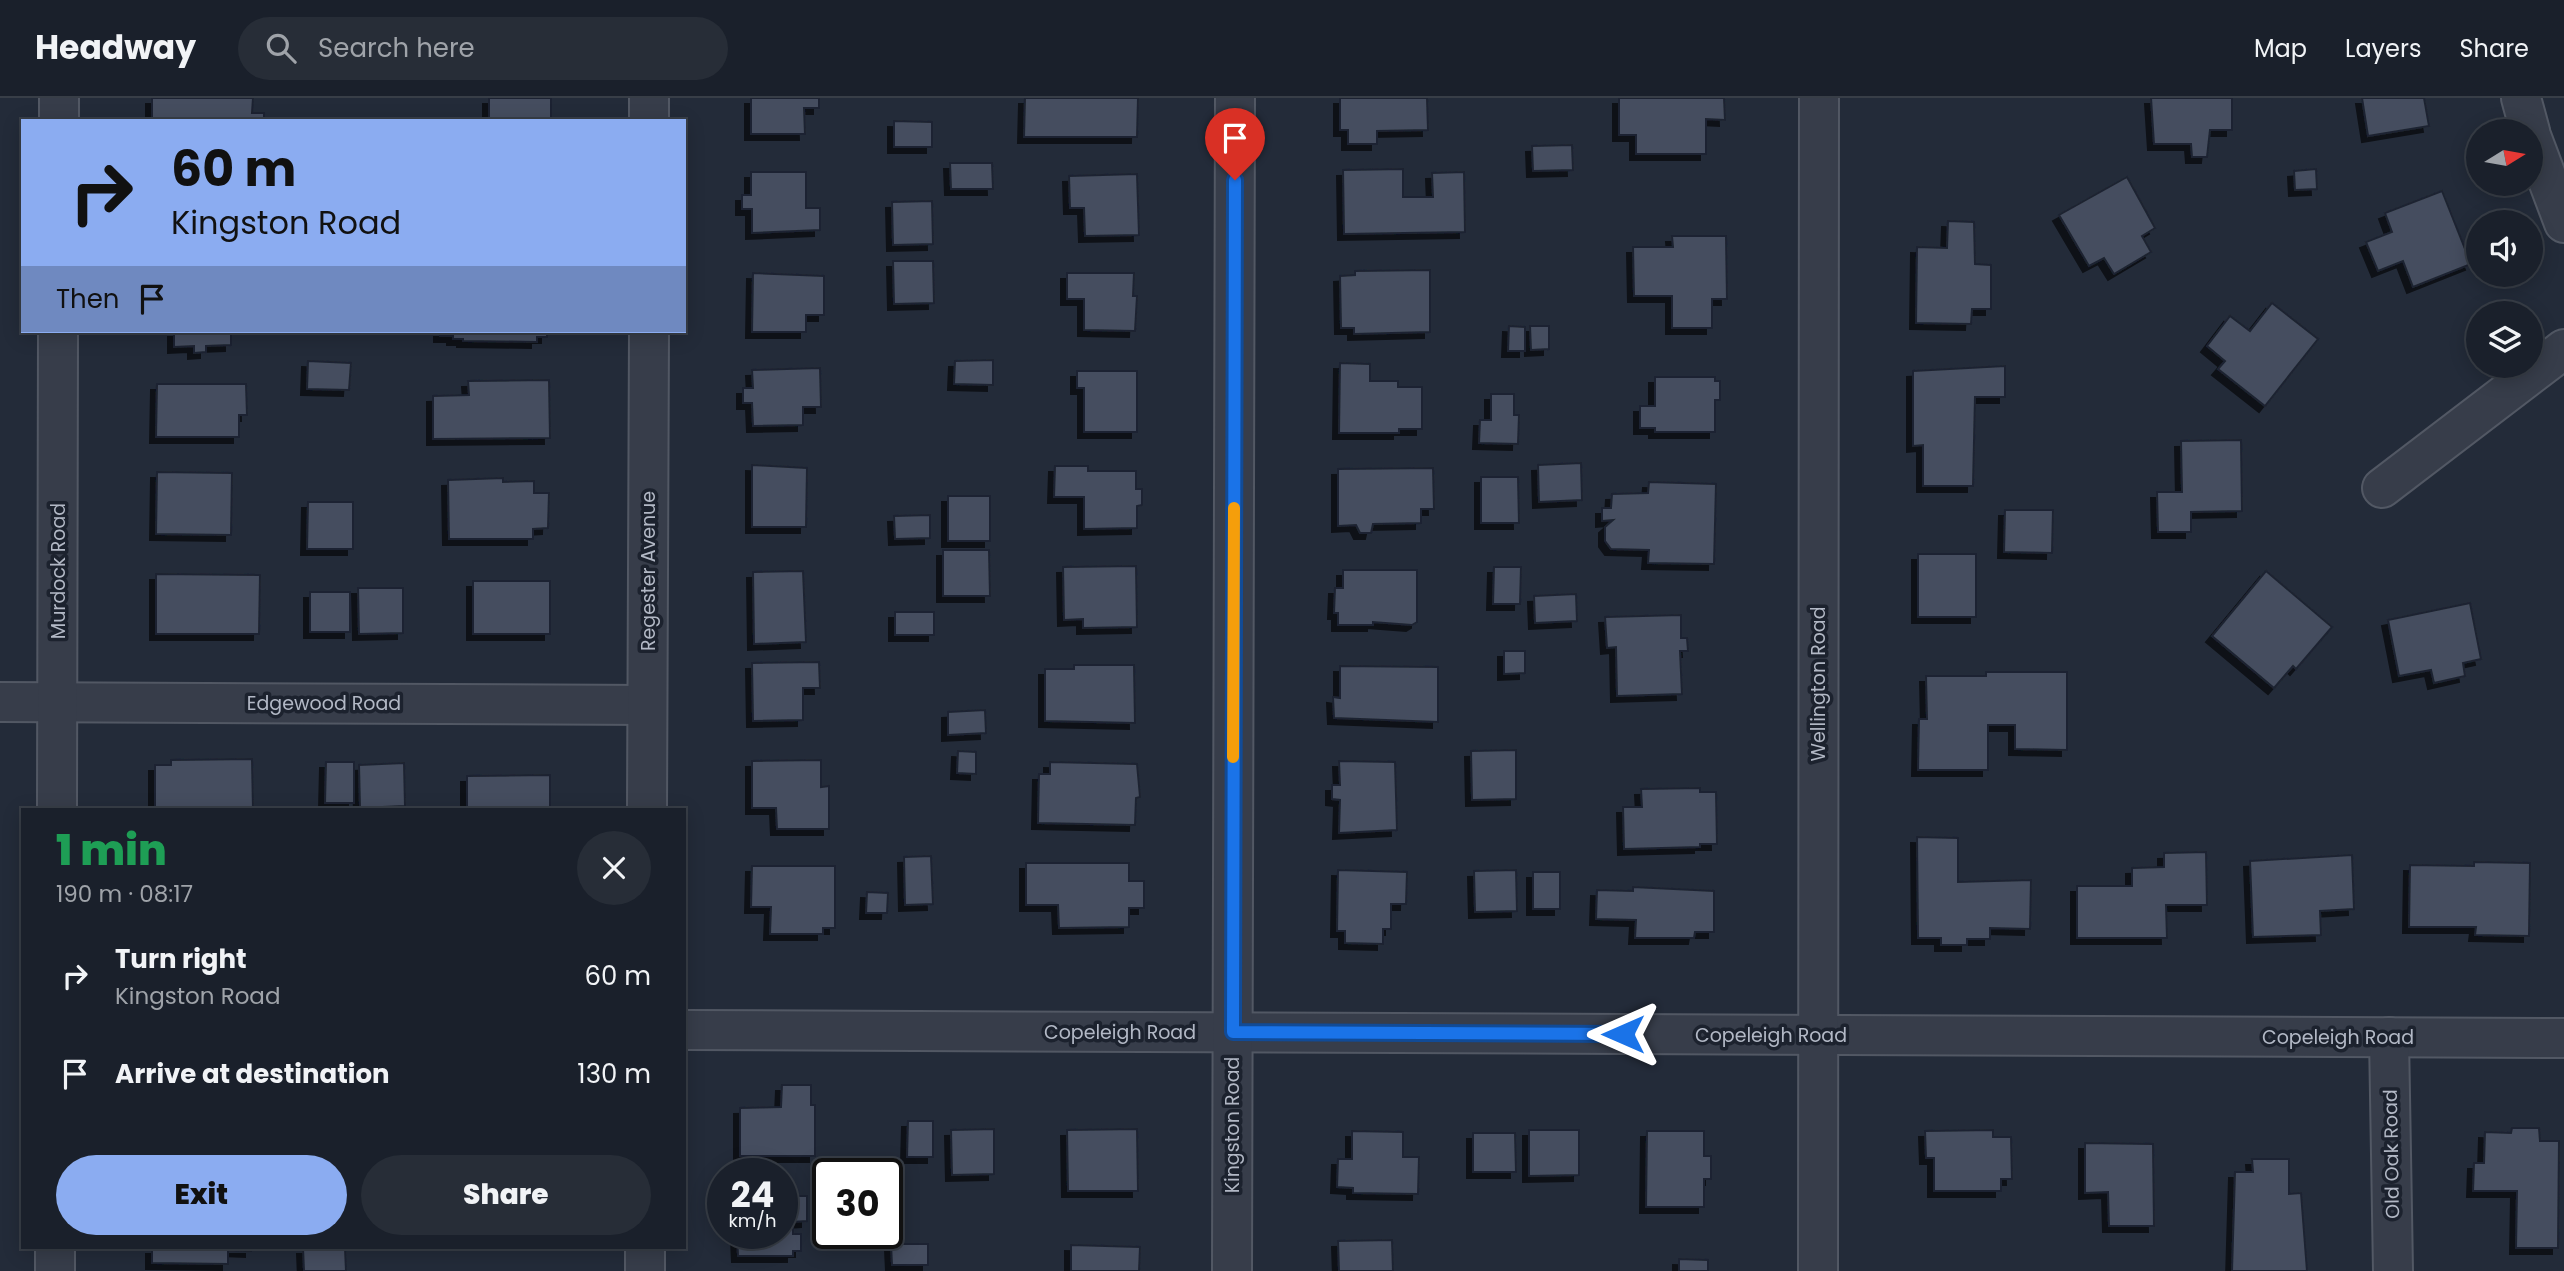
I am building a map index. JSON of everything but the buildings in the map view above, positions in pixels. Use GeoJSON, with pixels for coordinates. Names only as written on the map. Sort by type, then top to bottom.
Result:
{"type":"FeatureCollection","features":[{"type":"Feature","properties":{"kind":"street"},"geometry":{"type":"LineString","coordinates":[[59,98],[59,119]]}},
{"type":"Feature","properties":{"kind":"street"},"geometry":{"type":"LineString","coordinates":[[649,98],[649,119]]}},
{"type":"Feature","properties":{"kind":"street","name":"Kingston Road"},"geometry":{"type":"LineString","coordinates":[[1232,1271],[1235,98]]}},
{"type":"Feature","properties":{"kind":"street","name":"Wellington Road"},"geometry":{"type":"LineString","coordinates":[[1818,1271],[1819,98]]}},
{"type":"Feature","properties":{"kind":"street"},"geometry":{"type":"LineString","coordinates":[[2521,98],[2527,119]]}},
{"type":"Feature","properties":{"kind":"street"},"geometry":{"type":"LineString","coordinates":[[2543,167],[2564,223]]}},
{"type":"Feature","properties":{"kind":"street","name":"Murdock Road"},"geometry":{"type":"LineString","coordinates":[[57,808],[58,333]]}},
{"type":"Feature","properties":{"kind":"street","name":"Regester Avenue"},"geometry":{"type":"LineString","coordinates":[[647,808],[649,333]]}},
{"type":"Feature","properties":{"kind":"street"},"geometry":{"type":"LineString","coordinates":[[2382,488],[2564,349]]}},
{"type":"Feature","properties":{"kind":"street","name":"Edgewood Road"},"geometry":{"type":"LineString","coordinates":[[0,702],[647,705]]}},
{"type":"Feature","properties":{"kind":"street","name":"Copeleigh Road"},"geometry":{"type":"LineString","coordinates":[[686,1030],[2564,1038]]}},
{"type":"Feature","properties":{"kind":"street","name":"Old Oak Road"},"geometry":{"type":"LineString","coordinates":[[2389,1037],[2393,1271]]}},
{"type":"Feature","properties":{"kind":"street"},"geometry":{"type":"LineString","coordinates":[[55,1249],[55,1271]]}},
{"type":"Feature","properties":{"kind":"street"},"geometry":{"type":"LineString","coordinates":[[645,1249],[645,1271]]}},
{"type":"Feature","properties":{"kind":"slow traffic"},"geometry":{"type":"LineString","coordinates":[[1233,757],[1234,508]]}},
{"type":"Feature","properties":{"kind":"route"},"geometry":{"type":"LineString","coordinates":[[1235,180],[1233,1032],[1623,1034]]}}]}
